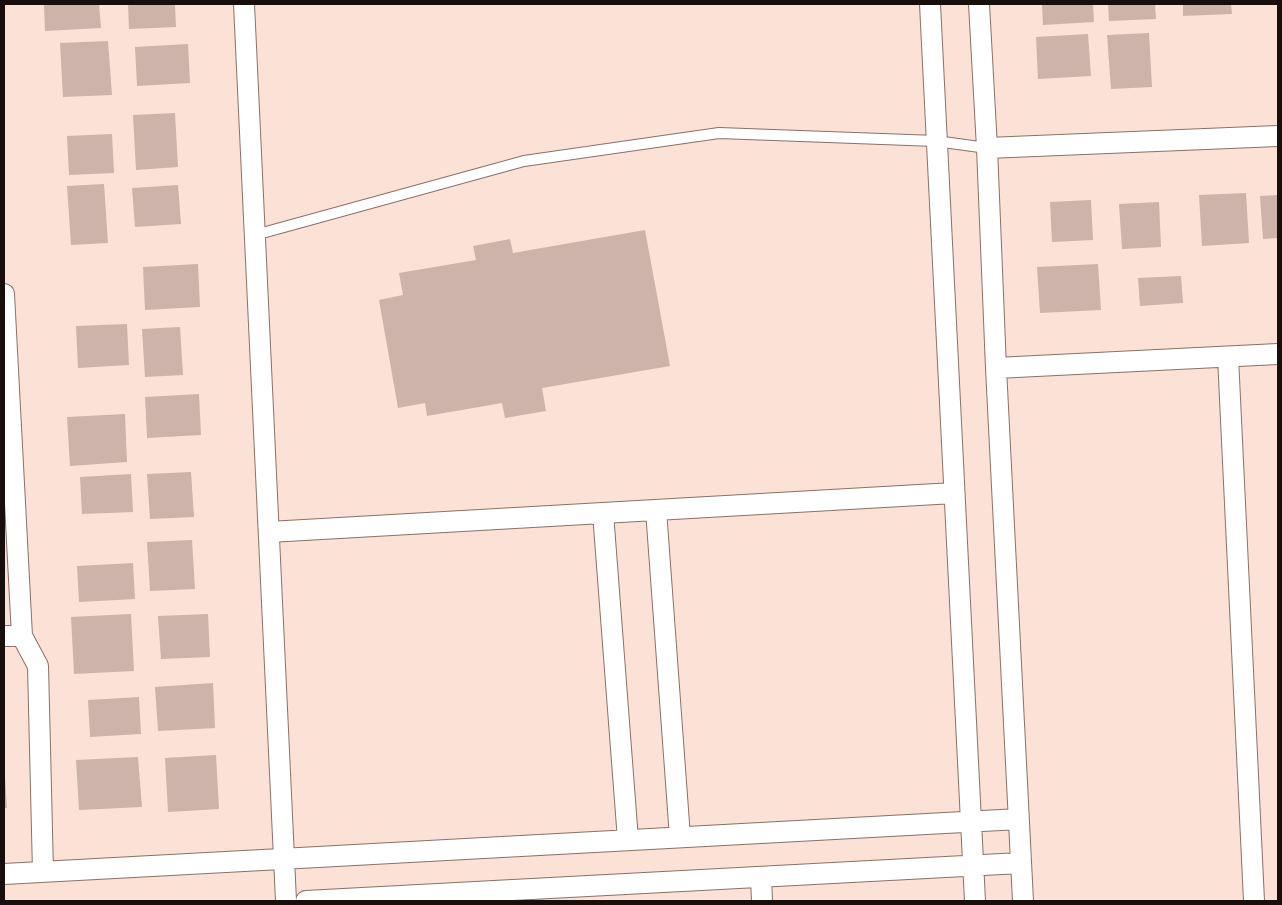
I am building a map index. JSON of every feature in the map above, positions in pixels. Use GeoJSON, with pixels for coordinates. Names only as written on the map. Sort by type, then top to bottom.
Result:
{"type":"FeatureCollection","features":[{"type":"Feature","properties":{"kind":"street"},"geometry":{"type":"LineString","coordinates":[[244,4],[286,901]]}},
{"type":"Feature","properties":{"kind":"street"},"geometry":{"type":"LineString","coordinates":[[930,4],[975,901]]}},
{"type":"Feature","properties":{"kind":"street"},"geometry":{"type":"LineString","coordinates":[[979,4],[1023,901]]}},
{"type":"Feature","properties":{"kind":"street"},"geometry":{"type":"LineString","coordinates":[[987,148],[1278,136]]}},
{"type":"Feature","properties":{"kind":"street"},"geometry":{"type":"LineString","coordinates":[[4,294],[13,636],[38,666],[43,872]]}},
{"type":"Feature","properties":{"kind":"street"},"geometry":{"type":"LineString","coordinates":[[996,368],[1278,354]]}},
{"type":"Feature","properties":{"kind":"street"},"geometry":{"type":"LineString","coordinates":[[1228,357],[1254,901]]}},
{"type":"Feature","properties":{"kind":"street"},"geometry":{"type":"LineString","coordinates":[[269,532],[954,493]]}},
{"type":"Feature","properties":{"kind":"street"},"geometry":{"type":"LineString","coordinates":[[656,510],[680,838]]}},
{"type":"Feature","properties":{"kind":"street"},"geometry":{"type":"LineString","coordinates":[[603,513],[628,840]]}},
{"type":"Feature","properties":{"kind":"street"},"geometry":{"type":"LineString","coordinates":[[4,874],[1018,819]]}},
{"type":"Feature","properties":{"kind":"street"},"geometry":{"type":"LineString","coordinates":[[306,901],[542,895],[761,877],[1021,862]]}},
{"type":"Feature","properties":{"kind":"street"},"geometry":{"type":"LineString","coordinates":[[761,877],[762,901]]}},
{"type":"Feature","properties":{"kind":"lane"},"geometry":{"type":"LineString","coordinates":[[255,235],[524,161],[719,133],[936,141],[987,148]]}},
{"type":"Feature","properties":{"kind":"building"},"geometry":{"type":"Polygon","coordinates":[[[44,4],[99,4],[101,28],[45,31],[44,4]]]}},
{"type":"Feature","properties":{"kind":"building"},"geometry":{"type":"Polygon","coordinates":[[[128,4],[175,4],[176,27],[129,29],[128,4]]]}},
{"type":"Feature","properties":{"kind":"building"},"geometry":{"type":"Polygon","coordinates":[[[1042,4],[1093,4],[1094,22],[1043,25],[1042,4]]]}},
{"type":"Feature","properties":{"kind":"building"},"geometry":{"type":"Polygon","coordinates":[[[1108,4],[1155,4],[1156,19],[1109,21],[1108,4]]]}},
{"type":"Feature","properties":{"kind":"building"},"geometry":{"type":"Polygon","coordinates":[[[1183,4],[1231,4],[1232,14],[1183,16],[1183,4]]]}},
{"type":"Feature","properties":{"kind":"building"},"geometry":{"type":"Polygon","coordinates":[[[1149,33],[1152,87],[1111,89],[1107,35],[1149,33]]]}},
{"type":"Feature","properties":{"kind":"building"},"geometry":{"type":"Polygon","coordinates":[[[1088,34],[1091,76],[1038,79],[1036,37],[1088,34]]]}},
{"type":"Feature","properties":{"kind":"building"},"geometry":{"type":"Polygon","coordinates":[[[108,41],[112,95],[63,97],[60,43],[108,41]]]}},
{"type":"Feature","properties":{"kind":"building"},"geometry":{"type":"Polygon","coordinates":[[[188,44],[190,83],[137,86],[135,47],[188,44]]]}},
{"type":"Feature","properties":{"kind":"building"},"geometry":{"type":"Polygon","coordinates":[[[175,113],[178,167],[136,170],[133,115],[175,113]]]}},
{"type":"Feature","properties":{"kind":"building"},"geometry":{"type":"Polygon","coordinates":[[[112,134],[114,173],[69,175],[67,136],[112,134]]]}},
{"type":"Feature","properties":{"kind":"building"},"geometry":{"type":"Polygon","coordinates":[[[104,184],[108,243],[71,245],[67,186],[104,184]]]}},
{"type":"Feature","properties":{"kind":"building"},"geometry":{"type":"Polygon","coordinates":[[[178,185],[181,224],[135,227],[132,188],[178,185]]]}},
{"type":"Feature","properties":{"kind":"building"},"geometry":{"type":"Polygon","coordinates":[[[1246,193],[1249,243],[1202,246],[1199,195],[1246,193]]]}},
{"type":"Feature","properties":{"kind":"building"},"geometry":{"type":"Polygon","coordinates":[[[1278,195],[1278,238],[1263,239],[1260,196],[1278,195]]]}},
{"type":"Feature","properties":{"kind":"building"},"geometry":{"type":"Polygon","coordinates":[[[1091,200],[1093,240],[1052,242],[1050,202],[1091,200]]]}},
{"type":"Feature","properties":{"kind":"building"},"geometry":{"type":"Polygon","coordinates":[[[1159,202],[1161,247],[1122,249],[1119,204],[1159,202]]]}},
{"type":"Feature","properties":{"kind":"building"},"geometry":{"type":"Polygon","coordinates":[[[645,230],[670,366],[542,388],[546,411],[505,418],[502,403],[427,416],[425,403],[398,408],[379,300],[403,295],[399,273],[476,260],[473,246],[510,239],[513,253],[645,230]]]}},
{"type":"Feature","properties":{"kind":"building"},"geometry":{"type":"Polygon","coordinates":[[[198,264],[200,307],[145,310],[143,267],[198,264]]]}},
{"type":"Feature","properties":{"kind":"building"},"geometry":{"type":"Polygon","coordinates":[[[1098,264],[1101,310],[1040,313],[1037,267],[1098,264]]]}},
{"type":"Feature","properties":{"kind":"building"},"geometry":{"type":"Polygon","coordinates":[[[1181,276],[1183,303],[1140,306],[1138,278],[1181,276]]]}},
{"type":"Feature","properties":{"kind":"building"},"geometry":{"type":"Polygon","coordinates":[[[127,324],[129,365],[78,368],[76,326],[127,324]]]}},
{"type":"Feature","properties":{"kind":"building"},"geometry":{"type":"Polygon","coordinates":[[[180,327],[183,375],[145,377],[142,329],[180,327]]]}},
{"type":"Feature","properties":{"kind":"building"},"geometry":{"type":"Polygon","coordinates":[[[199,394],[201,435],[147,438],[145,397],[199,394]]]}},
{"type":"Feature","properties":{"kind":"building"},"geometry":{"type":"Polygon","coordinates":[[[125,414],[127,462],[70,466],[67,417],[125,414]]]}},
{"type":"Feature","properties":{"kind":"building"},"geometry":{"type":"Polygon","coordinates":[[[191,472],[194,517],[150,519],[147,474],[191,472]]]}},
{"type":"Feature","properties":{"kind":"building"},"geometry":{"type":"Polygon","coordinates":[[[131,474],[133,512],[82,514],[80,477],[131,474]]]}},
{"type":"Feature","properties":{"kind":"building"},"geometry":{"type":"Polygon","coordinates":[[[192,540],[195,589],[150,591],[147,542],[192,540]]]}},
{"type":"Feature","properties":{"kind":"building"},"geometry":{"type":"Polygon","coordinates":[[[133,563],[135,599],[79,602],[77,566],[133,563]]]}},
{"type":"Feature","properties":{"kind":"building"},"geometry":{"type":"Polygon","coordinates":[[[131,614],[134,671],[74,674],[71,617],[131,614]]]}},
{"type":"Feature","properties":{"kind":"building"},"geometry":{"type":"Polygon","coordinates":[[[208,614],[210,657],[161,659],[158,616],[208,614]]]}},
{"type":"Feature","properties":{"kind":"building"},"geometry":{"type":"Polygon","coordinates":[[[213,683],[215,728],[158,731],[155,687],[213,683]]]}},
{"type":"Feature","properties":{"kind":"building"},"geometry":{"type":"Polygon","coordinates":[[[139,697],[141,734],[90,737],[88,700],[139,697]]]}},
{"type":"Feature","properties":{"kind":"building"},"geometry":{"type":"Polygon","coordinates":[[[216,755],[219,809],[168,812],[165,758],[216,755]]]}},
{"type":"Feature","properties":{"kind":"building"},"geometry":{"type":"Polygon","coordinates":[[[138,757],[142,807],[79,810],[76,760],[138,757]]]}},
{"type":"Feature","properties":{"kind":"building"},"geometry":{"type":"Polygon","coordinates":[[[5,777],[7,808],[4,808],[5,777]]]}}]}
